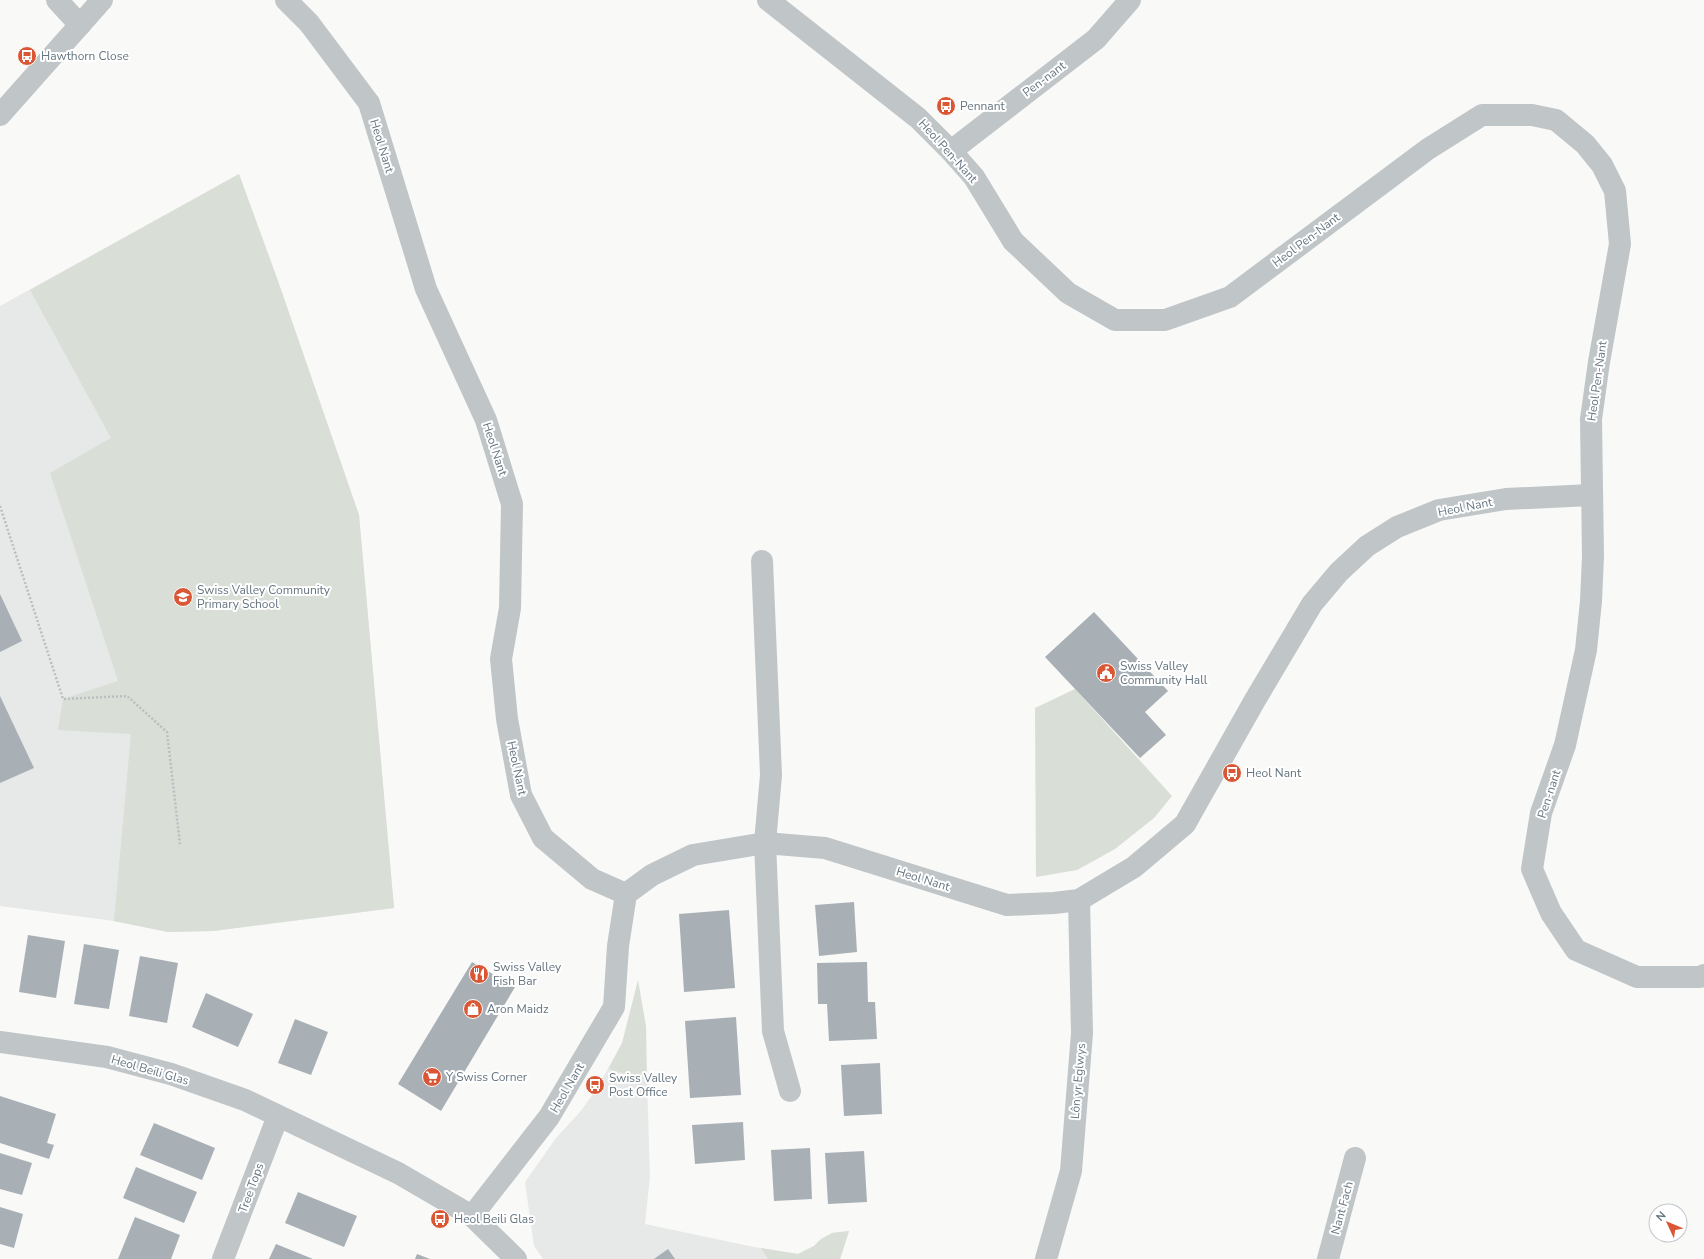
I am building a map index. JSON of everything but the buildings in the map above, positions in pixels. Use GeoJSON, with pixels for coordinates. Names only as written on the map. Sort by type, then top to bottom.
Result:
{"type":"FeatureCollection","features":[{"type":"Feature","properties":{"kind":"street"},"geometry":{"type":"LineString","coordinates":[[57,0],[80,25]]}},
{"type":"Feature","properties":{"kind":"street"},"geometry":{"type":"LineString","coordinates":[[0,115],[102,0]]}},
{"type":"Feature","properties":{"kind":"street","name":"Heol Nant"},"geometry":{"type":"LineString","coordinates":[[286,0],[310,23],[369,103],[426,289],[486,420],[512,504],[510,608],[501,659],[507,719],[521,794],[543,838],[592,879],[626,894]]}},
{"type":"Feature","properties":{"kind":"street","name":"Heol Pen-Nant"},"geometry":{"type":"LineString","coordinates":[[768,0],[918,118],[974,178],[1013,241],[1068,293],[1114,320],[1165,320],[1230,297],[1428,149],[1482,114],[1532,115],[1556,120],[1585,144],[1602,165],[1615,191],[1620,244],[1599,362],[1591,420],[1591,495]]}},
{"type":"Feature","properties":{"kind":"street","name":"Pen-nant"},"geometry":{"type":"LineString","coordinates":[[950,151],[1096,39],[1130,0]]}},
{"type":"Feature","properties":{"kind":"street","name":"Heol Nant"},"geometry":{"type":"LineString","coordinates":[[472,1216],[549,1117],[614,1007],[618,946],[626,894],[652,875],[693,855],[765,843],[825,848],[1007,905],[1054,904],[1079,900],[1134,867],[1185,824],[1255,700],[1312,604],[1339,572],[1367,546],[1397,527],[1439,510],[1506,499],[1591,495]]}},
{"type":"Feature","properties":{"kind":"street","name":"Pen-nant"},"geometry":{"type":"LineString","coordinates":[[1591,495],[1593,556],[1586,650],[1565,745],[1541,813],[1532,869],[1551,913],[1576,950],[1637,977],[1700,977],[1704,975]]}},
{"type":"Feature","properties":{"kind":"street"},"geometry":{"type":"LineString","coordinates":[[762,561],[770,775],[765,843],[773,1031],[790,1091]]}},
{"type":"Feature","properties":{"kind":"street","name":"Lôn yr Eglwys"},"geometry":{"type":"LineString","coordinates":[[1046,1259],[1070,1171],[1082,1033],[1079,900]]}},
{"type":"Feature","properties":{"kind":"street","name":"Heol Beili Glas"},"geometry":{"type":"LineString","coordinates":[[0,1042],[107,1057],[171,1074],[245,1100],[398,1173],[472,1216],[516,1259]]}},
{"type":"Feature","properties":{"kind":"street","name":"Tree Tops"},"geometry":{"type":"LineString","coordinates":[[223,1259],[278,1116]]}},
{"type":"Feature","properties":{"kind":"street","name":"Nant Fach"},"geometry":{"type":"LineString","coordinates":[[1328,1259],[1355,1158]]}},
{"type":"Feature","properties":{"kind":"path"},"geometry":{"type":"LineString","coordinates":[[0,506],[63,699],[127,696],[167,732],[180,844]]}},
{"type":"Feature","properties":{"kind":"shaded area","name":"Swiss Valley Community Primary School"},"geometry":{"type":"Polygon","coordinates":[[[239,174],[278,281],[359,515],[394,908],[213,931],[168,932],[114,921],[0,906],[0,306],[239,174]]]}},
{"type":"Feature","properties":{"kind":"shaded area","name":"Swiss Valley Community Primary School"},"geometry":{"type":"Polygon","coordinates":[[[239,174],[278,281],[359,515],[394,908],[213,931],[168,932],[114,921],[131,734],[58,730],[63,699],[118,681],[50,473],[111,438],[30,290],[239,174]]]}},
{"type":"Feature","properties":{"kind":"shaded area"},"geometry":{"type":"Polygon","coordinates":[[[1075,689],[1172,796],[1154,818],[1115,849],[1077,870],[1036,877],[1035,708],[1075,689]]]}},
{"type":"Feature","properties":{"kind":"shaded area"},"geometry":{"type":"Polygon","coordinates":[[[638,980],[646,1026],[647,1080],[608,1069],[622,1043],[638,980]]]}},
{"type":"Feature","properties":{"kind":"shaded area"},"geometry":{"type":"Polygon","coordinates":[[[608,1069],[647,1080],[650,1176],[645,1224],[754,1247],[798,1254],[814,1246],[821,1239],[832,1233],[849,1231],[840,1259],[543,1259],[534,1246],[525,1182],[556,1138],[580,1112],[608,1069]]]}},
{"type":"Feature","properties":{"kind":"shaded area"},"geometry":{"type":"Polygon","coordinates":[[[849,1231],[840,1259],[768,1259],[761,1248],[798,1254],[814,1246],[821,1239],[832,1233],[849,1231]]]}},
{"type":"Feature","properties":{"kind":"place","name":"Hawthorn Close"},"geometry":{"type":"Point","coordinates":[27,56]}},
{"type":"Feature","properties":{"kind":"place","name":"Pennant"},"geometry":{"type":"Point","coordinates":[946,106]}},
{"type":"Feature","properties":{"kind":"place","name":"Swiss Valley Community Primary School"},"geometry":{"type":"Point","coordinates":[183,597]}},
{"type":"Feature","properties":{"kind":"place","name":"Swiss Valley Community Hall"},"geometry":{"type":"Point","coordinates":[1106,673]}},
{"type":"Feature","properties":{"kind":"place","name":"Heol Nant"},"geometry":{"type":"Point","coordinates":[1232,773]}},
{"type":"Feature","properties":{"kind":"place","name":"Swiss Valley Fish Bar"},"geometry":{"type":"Point","coordinates":[479,974]}},
{"type":"Feature","properties":{"kind":"place","name":"Aron Maidz"},"geometry":{"type":"Point","coordinates":[473,1009]}},
{"type":"Feature","properties":{"kind":"place","name":"Y Swiss Corner"},"geometry":{"type":"Point","coordinates":[432,1077]}},
{"type":"Feature","properties":{"kind":"place","name":"Swiss Valley Post Office"},"geometry":{"type":"Point","coordinates":[595,1085]}},
{"type":"Feature","properties":{"kind":"place","name":"Heol Beili Glas"},"geometry":{"type":"Point","coordinates":[440,1219]}}]}
